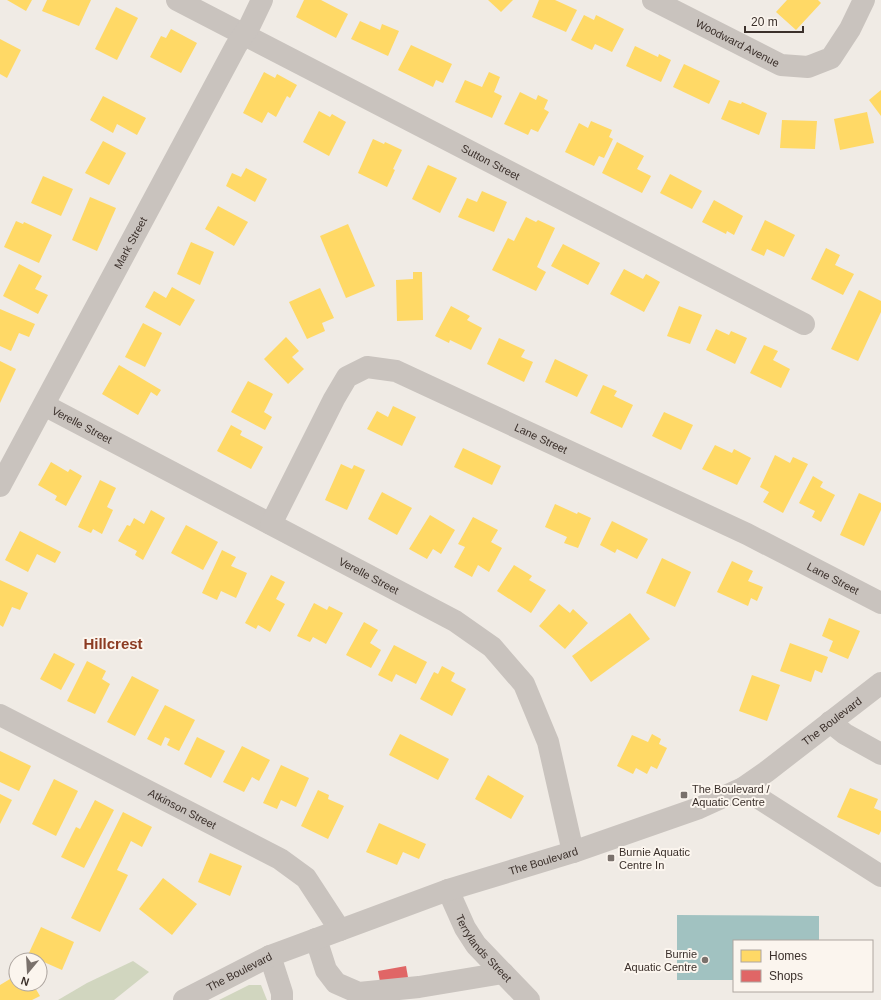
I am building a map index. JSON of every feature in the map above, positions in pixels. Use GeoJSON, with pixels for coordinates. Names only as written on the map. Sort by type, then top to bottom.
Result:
{"type":"FeatureCollection","features":[{"type":"Feature","properties":{"kind":"street","name":"Sutton Street"},"geometry":{"type":"LineString","coordinates":[[177,0],[804,324]]}},
{"type":"Feature","properties":{"kind":"street","name":"Mark Street"},"geometry":{"type":"LineString","coordinates":[[0,486],[262,0]]}},
{"type":"Feature","properties":{"kind":"street","name":"Woodward Avenue"},"geometry":{"type":"LineString","coordinates":[[653,0],[781,65],[808,67],[831,58],[850,29],[864,0]]}},
{"type":"Feature","properties":{"kind":"street","name":"Lane Street"},"geometry":{"type":"LineString","coordinates":[[271,524],[347,377],[367,367],[396,371],[748,534],[881,603]]}},
{"type":"Feature","properties":{"kind":"street","name":"Verelle Street"},"geometry":{"type":"LineString","coordinates":[[44,405],[455,621],[492,647],[524,684],[548,742],[573,852]]}},
{"type":"Feature","properties":{"kind":"street","name":"The Boulevard"},"geometry":{"type":"LineString","coordinates":[[184,1000],[270,956],[448,890],[573,852],[699,808],[743,788],[881,683]]}},
{"type":"Feature","properties":{"kind":"street","name":"Atkinson Street"},"geometry":{"type":"LineString","coordinates":[[0,715],[280,859],[306,878],[340,930]]}},
{"type":"Feature","properties":{"kind":"street"},"geometry":{"type":"LineString","coordinates":[[830,722],[845,734],[881,754]]}},
{"type":"Feature","properties":{"kind":"street"},"geometry":{"type":"LineString","coordinates":[[743,788],[881,876]]}},
{"type":"Feature","properties":{"kind":"street","name":"Terrylands Street"},"geometry":{"type":"LineString","coordinates":[[448,890],[465,928],[476,945],[529,1000]]}},
{"type":"Feature","properties":{"kind":"street"},"geometry":{"type":"LineString","coordinates":[[316,939],[326,970],[336,983],[359,993],[419,987],[503,973]]}},
{"type":"Feature","properties":{"kind":"street"},"geometry":{"type":"LineString","coordinates":[[270,956],[282,993],[282,1000]]}},
{"type":"Feature","properties":{"kind":"green space"},"geometry":{"type":"Polygon","coordinates":[[[133,961],[149,972],[114,1000],[58,1000],[87,983],[133,961]]]}},
{"type":"Feature","properties":{"kind":"green space"},"geometry":{"type":"Polygon","coordinates":[[[249,985],[261,985],[267,1000],[219,1000],[249,985]]]}},
{"type":"Feature","properties":{"kind":"water","name":"Burnie Aquatic Centre"},"geometry":{"type":"Polygon","coordinates":[[[677,915],[819,916],[819,940],[733,940],[733,980],[677,980],[677,915]]]}},
{"type":"Feature","properties":{"kind":"building: Homes"},"geometry":{"type":"Polygon","coordinates":[[[7,0],[32,0],[26,11],[7,0]]]}},
{"type":"Feature","properties":{"kind":"building: Homes"},"geometry":{"type":"Polygon","coordinates":[[[47,0],[91,0],[79,26],[42,11],[47,0]]]}},
{"type":"Feature","properties":{"kind":"building: Homes"},"geometry":{"type":"Polygon","coordinates":[[[304,0],[321,0],[348,14],[336,38],[296,17],[304,0]]]}},
{"type":"Feature","properties":{"kind":"building: Homes"},"geometry":{"type":"Polygon","coordinates":[[[488,0],[513,0],[501,12],[488,0]]]}},
{"type":"Feature","properties":{"kind":"building: Homes"},"geometry":{"type":"Polygon","coordinates":[[[539,0],[555,0],[577,10],[566,32],[532,17],[539,0]]]}},
{"type":"Feature","properties":{"kind":"building: Homes"},"geometry":{"type":"Polygon","coordinates":[[[787,0],[818,0],[821,3],[796,30],[776,12],[787,0]]]}},
{"type":"Feature","properties":{"kind":"building: Homes"},"geometry":{"type":"Polygon","coordinates":[[[116,7],[138,18],[117,60],[95,49],[116,7]]]}},
{"type":"Feature","properties":{"kind":"building: Homes"},"geometry":{"type":"Polygon","coordinates":[[[584,15],[594,20],[596,15],[624,29],[612,52],[595,44],[592,50],[571,40],[584,15]]]}},
{"type":"Feature","properties":{"kind":"building: Homes"},"geometry":{"type":"Polygon","coordinates":[[[360,21],[380,30],[382,24],[399,31],[388,56],[351,39],[360,21]]]}},
{"type":"Feature","properties":{"kind":"building: Homes"},"geometry":{"type":"Polygon","coordinates":[[[171,29],[197,43],[181,73],[150,57],[161,36],[166,38],[171,29]]]}},
{"type":"Feature","properties":{"kind":"building: Homes"},"geometry":{"type":"Polygon","coordinates":[[[0,39],[21,50],[7,78],[0,74],[0,39]]]}},
{"type":"Feature","properties":{"kind":"building: Homes"},"geometry":{"type":"Polygon","coordinates":[[[411,45],[452,64],[443,83],[436,80],[433,87],[398,70],[411,45]]]}},
{"type":"Feature","properties":{"kind":"building: Homes"},"geometry":{"type":"Polygon","coordinates":[[[635,46],[658,57],[659,54],[671,60],[661,82],[626,66],[635,46]]]}},
{"type":"Feature","properties":{"kind":"building: Homes"},"geometry":{"type":"Polygon","coordinates":[[[684,64],[720,81],[709,104],[673,87],[684,64]]]}},
{"type":"Feature","properties":{"kind":"building: Homes"},"geometry":{"type":"Polygon","coordinates":[[[264,72],[275,78],[277,74],[297,85],[290,98],[287,96],[276,117],[268,112],[262,123],[243,113],[264,72]]]}},
{"type":"Feature","properties":{"kind":"building: Homes"},"geometry":{"type":"Polygon","coordinates":[[[489,72],[500,77],[494,92],[502,96],[492,118],[455,102],[465,80],[482,87],[489,72]]]}},
{"type":"Feature","properties":{"kind":"building: Homes"},"geometry":{"type":"Polygon","coordinates":[[[881,90],[881,116],[869,100],[881,90]]]}},
{"type":"Feature","properties":{"kind":"building: Homes"},"geometry":{"type":"Polygon","coordinates":[[[520,92],[536,100],[538,95],[548,100],[544,109],[549,112],[538,132],[531,129],[528,135],[504,124],[520,92]]]}},
{"type":"Feature","properties":{"kind":"building: Homes"},"geometry":{"type":"Polygon","coordinates":[[[103,96],[146,118],[137,135],[117,124],[113,133],[90,120],[103,96]]]}},
{"type":"Feature","properties":{"kind":"building: Homes"},"geometry":{"type":"Polygon","coordinates":[[[729,100],[741,104],[742,102],[767,113],[759,135],[721,119],[729,100]]]}},
{"type":"Feature","properties":{"kind":"building: Homes"},"geometry":{"type":"Polygon","coordinates":[[[319,111],[330,117],[332,114],[346,122],[329,156],[303,142],[319,111]]]}},
{"type":"Feature","properties":{"kind":"building: Homes"},"geometry":{"type":"Polygon","coordinates":[[[867,112],[874,143],[840,150],[834,119],[867,112]]]}},
{"type":"Feature","properties":{"kind":"building: Homes"},"geometry":{"type":"Polygon","coordinates":[[[782,120],[817,121],[815,149],[780,148],[782,120]]]}},
{"type":"Feature","properties":{"kind":"building: Homes"},"geometry":{"type":"Polygon","coordinates":[[[591,121],[612,130],[609,137],[613,139],[604,158],[599,156],[594,166],[565,152],[579,123],[588,128],[591,121]]]}},
{"type":"Feature","properties":{"kind":"building: Homes"},"geometry":{"type":"Polygon","coordinates":[[[373,139],[384,144],[385,142],[402,150],[393,169],[395,170],[387,187],[358,173],[373,139]]]}},
{"type":"Feature","properties":{"kind":"building: Homes"},"geometry":{"type":"Polygon","coordinates":[[[103,141],[126,153],[109,185],[85,173],[103,141]]]}},
{"type":"Feature","properties":{"kind":"building: Homes"},"geometry":{"type":"Polygon","coordinates":[[[617,142],[644,156],[637,169],[651,176],[642,193],[602,173],[617,142]]]}},
{"type":"Feature","properties":{"kind":"building: Homes"},"geometry":{"type":"Polygon","coordinates":[[[428,165],[457,178],[440,213],[412,199],[428,165]]]}},
{"type":"Feature","properties":{"kind":"building: Homes"},"geometry":{"type":"Polygon","coordinates":[[[246,168],[267,179],[255,202],[226,186],[232,173],[241,177],[246,168]]]}},
{"type":"Feature","properties":{"kind":"building: Homes"},"geometry":{"type":"Polygon","coordinates":[[[670,174],[702,191],[692,209],[660,193],[670,174]]]}},
{"type":"Feature","properties":{"kind":"building: Homes"},"geometry":{"type":"Polygon","coordinates":[[[43,176],[73,189],[61,216],[31,203],[43,176]]]}},
{"type":"Feature","properties":{"kind":"building: Homes"},"geometry":{"type":"Polygon","coordinates":[[[482,191],[507,202],[494,232],[458,217],[467,198],[477,202],[482,191]]]}},
{"type":"Feature","properties":{"kind":"building: Homes"},"geometry":{"type":"Polygon","coordinates":[[[90,197],[116,208],[97,251],[72,240],[90,197]]]}},
{"type":"Feature","properties":{"kind":"building: Homes"},"geometry":{"type":"Polygon","coordinates":[[[714,200],[743,216],[734,235],[727,231],[726,234],[702,222],[714,200]]]}},
{"type":"Feature","properties":{"kind":"building: Homes"},"geometry":{"type":"Polygon","coordinates":[[[218,206],[248,222],[234,246],[205,229],[218,206]]]}},
{"type":"Feature","properties":{"kind":"building: Homes"},"geometry":{"type":"Polygon","coordinates":[[[526,217],[536,222],[538,220],[555,228],[537,267],[546,272],[536,291],[492,270],[508,238],[514,241],[526,217]]]}},
{"type":"Feature","properties":{"kind":"building: Homes"},"geometry":{"type":"Polygon","coordinates":[[[765,220],[795,235],[784,257],[767,249],[764,256],[751,250],[765,220]]]}},
{"type":"Feature","properties":{"kind":"building: Homes"},"geometry":{"type":"Polygon","coordinates":[[[16,221],[23,224],[24,222],[52,235],[39,263],[4,247],[16,221]]]}},
{"type":"Feature","properties":{"kind":"building: Homes"},"geometry":{"type":"Polygon","coordinates":[[[348,224],[375,286],[346,298],[320,236],[348,224]]]}},
{"type":"Feature","properties":{"kind":"building: Homes"},"geometry":{"type":"Polygon","coordinates":[[[191,242],[214,252],[200,285],[177,274],[191,242]]]}},
{"type":"Feature","properties":{"kind":"building: Homes"},"geometry":{"type":"Polygon","coordinates":[[[563,244],[600,263],[588,285],[551,266],[563,244]]]}},
{"type":"Feature","properties":{"kind":"building: Homes"},"geometry":{"type":"Polygon","coordinates":[[[826,248],[840,255],[835,265],[854,274],[843,295],[811,279],[826,248]]]}},
{"type":"Feature","properties":{"kind":"building: Homes"},"geometry":{"type":"Polygon","coordinates":[[[19,264],[42,276],[35,289],[48,295],[38,314],[3,296],[19,264]]]}},
{"type":"Feature","properties":{"kind":"building: Homes"},"geometry":{"type":"Polygon","coordinates":[[[624,269],[643,279],[646,274],[660,282],[644,312],[610,294],[624,269]]]}},
{"type":"Feature","properties":{"kind":"building: Homes"},"geometry":{"type":"Polygon","coordinates":[[[413,272],[422,272],[423,320],[397,321],[396,280],[413,279],[413,272]]]}},
{"type":"Feature","properties":{"kind":"building: Homes"},"geometry":{"type":"Polygon","coordinates":[[[172,287],[195,300],[180,326],[145,307],[154,291],[166,298],[172,287]]]}},
{"type":"Feature","properties":{"kind":"building: Homes"},"geometry":{"type":"Polygon","coordinates":[[[320,288],[334,318],[322,323],[325,331],[307,339],[289,302],[320,288]]]}},
{"type":"Feature","properties":{"kind":"building: Homes"},"geometry":{"type":"Polygon","coordinates":[[[859,290],[881,301],[881,312],[858,361],[831,349],[859,290]]]}},
{"type":"Feature","properties":{"kind":"building: Homes"},"geometry":{"type":"Polygon","coordinates":[[[451,306],[470,316],[467,320],[482,328],[471,350],[450,340],[449,343],[435,336],[451,306]]]}},
{"type":"Feature","properties":{"kind":"building: Homes"},"geometry":{"type":"Polygon","coordinates":[[[679,306],[702,315],[690,344],[667,336],[679,306]]]}},
{"type":"Feature","properties":{"kind":"building: Homes"},"geometry":{"type":"Polygon","coordinates":[[[0,309],[35,324],[29,337],[19,333],[11,351],[0,346],[0,309]]]}},
{"type":"Feature","properties":{"kind":"building: Homes"},"geometry":{"type":"Polygon","coordinates":[[[143,323],[162,333],[145,367],[125,357],[143,323]]]}},
{"type":"Feature","properties":{"kind":"building: Homes"},"geometry":{"type":"Polygon","coordinates":[[[716,329],[729,335],[731,331],[747,338],[735,364],[706,350],[716,329]]]}},
{"type":"Feature","properties":{"kind":"building: Homes"},"geometry":{"type":"Polygon","coordinates":[[[286,337],[299,351],[292,357],[304,369],[288,384],[264,359],[286,337]]]}},
{"type":"Feature","properties":{"kind":"building: Homes"},"geometry":{"type":"Polygon","coordinates":[[[499,338],[525,350],[521,357],[533,362],[524,382],[487,364],[499,338]]]}},
{"type":"Feature","properties":{"kind":"building: Homes"},"geometry":{"type":"Polygon","coordinates":[[[764,345],[778,351],[773,360],[790,369],[781,388],[750,373],[764,345]]]}},
{"type":"Feature","properties":{"kind":"building: Homes"},"geometry":{"type":"Polygon","coordinates":[[[555,359],[588,375],[577,397],[545,382],[555,359]]]}},
{"type":"Feature","properties":{"kind":"building: Homes"},"geometry":{"type":"Polygon","coordinates":[[[0,361],[16,369],[0,403],[0,361]]]}},
{"type":"Feature","properties":{"kind":"building: Homes"},"geometry":{"type":"Polygon","coordinates":[[[119,365],[161,390],[157,396],[151,392],[138,415],[102,394],[119,365]]]}},
{"type":"Feature","properties":{"kind":"building: Homes"},"geometry":{"type":"Polygon","coordinates":[[[248,381],[273,394],[264,412],[272,417],[265,430],[231,412],[248,381]]]}},
{"type":"Feature","properties":{"kind":"building: Homes"},"geometry":{"type":"Polygon","coordinates":[[[603,385],[617,391],[614,396],[633,405],[622,428],[590,413],[603,385]]]}},
{"type":"Feature","properties":{"kind":"building: Homes"},"geometry":{"type":"Polygon","coordinates":[[[393,406],[416,417],[402,446],[367,429],[377,411],[388,417],[393,406]]]}},
{"type":"Feature","properties":{"kind":"building: Homes"},"geometry":{"type":"Polygon","coordinates":[[[664,412],[693,425],[681,450],[652,436],[664,412]]]}},
{"type":"Feature","properties":{"kind":"building: Homes"},"geometry":{"type":"Polygon","coordinates":[[[231,425],[242,431],[240,435],[263,447],[251,469],[217,451],[231,425]]]}},
{"type":"Feature","properties":{"kind":"building: Homes"},"geometry":{"type":"Polygon","coordinates":[[[715,445],[732,453],[734,449],[751,458],[737,485],[702,469],[715,445]]]}},
{"type":"Feature","properties":{"kind":"building: Homes"},"geometry":{"type":"Polygon","coordinates":[[[463,448],[501,466],[492,485],[454,467],[463,448]]]}},
{"type":"Feature","properties":{"kind":"building: Homes"},"geometry":{"type":"Polygon","coordinates":[[[775,455],[790,463],[793,457],[808,464],[783,513],[763,502],[769,492],[760,487],[775,455]]]}},
{"type":"Feature","properties":{"kind":"building: Homes"},"geometry":{"type":"Polygon","coordinates":[[[51,462],[68,472],[70,469],[82,476],[66,506],[55,500],[57,496],[38,485],[51,462]]]}},
{"type":"Feature","properties":{"kind":"building: Homes"},"geometry":{"type":"Polygon","coordinates":[[[341,464],[352,469],[354,465],[365,470],[347,510],[325,500],[341,464]]]}},
{"type":"Feature","properties":{"kind":"building: Homes"},"geometry":{"type":"Polygon","coordinates":[[[813,476],[823,482],[820,487],[835,495],[821,522],[812,517],[815,511],[799,503],[813,476]]]}},
{"type":"Feature","properties":{"kind":"building: Homes"},"geometry":{"type":"Polygon","coordinates":[[[100,480],[116,488],[107,507],[113,510],[102,534],[93,529],[91,533],[78,527],[100,480]]]}},
{"type":"Feature","properties":{"kind":"building: Homes"},"geometry":{"type":"Polygon","coordinates":[[[382,492],[412,508],[397,535],[368,519],[382,492]]]}},
{"type":"Feature","properties":{"kind":"building: Homes"},"geometry":{"type":"Polygon","coordinates":[[[859,493],[881,503],[881,510],[864,546],[840,535],[859,493]]]}},
{"type":"Feature","properties":{"kind":"building: Homes"},"geometry":{"type":"Polygon","coordinates":[[[555,504],[577,514],[578,512],[591,518],[578,548],[564,543],[567,537],[545,527],[555,504]]]}},
{"type":"Feature","properties":{"kind":"building: Homes"},"geometry":{"type":"Polygon","coordinates":[[[151,510],[165,518],[143,560],[135,555],[137,551],[118,541],[127,525],[130,526],[134,518],[144,524],[151,510]]]}},
{"type":"Feature","properties":{"kind":"building: Homes"},"geometry":{"type":"Polygon","coordinates":[[[430,515],[455,530],[441,554],[433,549],[427,559],[409,549],[430,515]]]}},
{"type":"Feature","properties":{"kind":"building: Homes"},"geometry":{"type":"Polygon","coordinates":[[[473,517],[498,530],[491,542],[502,548],[489,572],[478,565],[472,577],[454,567],[465,547],[458,544],[473,517]]]}},
{"type":"Feature","properties":{"kind":"building: Homes"},"geometry":{"type":"Polygon","coordinates":[[[612,521],[648,539],[637,559],[617,549],[615,553],[600,545],[612,521]]]}},
{"type":"Feature","properties":{"kind":"building: Homes"},"geometry":{"type":"Polygon","coordinates":[[[186,525],[218,542],[203,570],[171,553],[186,525]]]}},
{"type":"Feature","properties":{"kind":"building: Homes"},"geometry":{"type":"Polygon","coordinates":[[[20,531],[61,552],[55,563],[37,554],[28,572],[5,560],[20,531]]]}},
{"type":"Feature","properties":{"kind":"building: Homes"},"geometry":{"type":"Polygon","coordinates":[[[222,550],[236,557],[231,566],[247,573],[236,598],[221,591],[217,600],[202,593],[222,550]]]}},
{"type":"Feature","properties":{"kind":"building: Homes"},"geometry":{"type":"Polygon","coordinates":[[[662,558],[691,572],[675,607],[646,593],[662,558]]]}},
{"type":"Feature","properties":{"kind":"building: Homes"},"geometry":{"type":"Polygon","coordinates":[[[732,561],[753,571],[748,581],[763,587],[757,601],[751,598],[748,606],[717,592],[732,561]]]}},
{"type":"Feature","properties":{"kind":"building: Homes"},"geometry":{"type":"Polygon","coordinates":[[[514,565],[532,576],[529,580],[546,590],[531,613],[497,591],[514,565]]]}},
{"type":"Feature","properties":{"kind":"building: Homes"},"geometry":{"type":"Polygon","coordinates":[[[271,575],[285,582],[276,599],[285,604],[270,632],[258,625],[256,629],[245,623],[271,575]]]}},
{"type":"Feature","properties":{"kind":"building: Homes"},"geometry":{"type":"Polygon","coordinates":[[[0,580],[28,593],[20,610],[12,607],[3,627],[0,625],[0,580]]]}},
{"type":"Feature","properties":{"kind":"building: Homes"},"geometry":{"type":"Polygon","coordinates":[[[314,603],[327,610],[329,606],[343,613],[326,644],[313,637],[310,642],[297,636],[314,603]]]}},
{"type":"Feature","properties":{"kind":"building: Homes"},"geometry":{"type":"Polygon","coordinates":[[[559,604],[570,613],[573,609],[588,623],[565,649],[539,626],[559,604]]]}},
{"type":"Feature","properties":{"kind":"building: Homes"},"geometry":{"type":"Polygon","coordinates":[[[630,613],[650,639],[591,682],[572,656],[630,613]]]}},
{"type":"Feature","properties":{"kind":"building: Homes"},"geometry":{"type":"Polygon","coordinates":[[[829,618],[860,631],[848,659],[829,651],[833,641],[822,636],[829,618]]]}},
{"type":"Feature","properties":{"kind":"building: Homes"},"geometry":{"type":"Polygon","coordinates":[[[364,622],[378,630],[370,643],[381,650],[371,668],[346,655],[364,622]]]}},
{"type":"Feature","properties":{"kind":"building: Homes"},"geometry":{"type":"Polygon","coordinates":[[[790,643],[828,657],[822,673],[815,670],[811,682],[780,671],[790,643]]]}},
{"type":"Feature","properties":{"kind":"building: Homes"},"geometry":{"type":"Polygon","coordinates":[[[394,645],[427,662],[416,684],[396,674],[392,682],[378,675],[394,645]]]}},
{"type":"Feature","properties":{"kind":"building: Homes"},"geometry":{"type":"Polygon","coordinates":[[[54,653],[75,664],[61,690],[40,679],[54,653]]]}},
{"type":"Feature","properties":{"kind":"building: Homes"},"geometry":{"type":"Polygon","coordinates":[[[87,661],[106,671],[102,679],[110,684],[95,714],[67,701],[87,661]]]}},
{"type":"Feature","properties":{"kind":"building: Homes"},"geometry":{"type":"Polygon","coordinates":[[[442,666],[455,673],[451,681],[466,689],[452,716],[420,699],[434,672],[438,674],[442,666]]]}},
{"type":"Feature","properties":{"kind":"building: Homes"},"geometry":{"type":"Polygon","coordinates":[[[752,675],[780,685],[767,721],[739,711],[752,675]]]}},
{"type":"Feature","properties":{"kind":"building: Homes"},"geometry":{"type":"Polygon","coordinates":[[[132,676],[159,690],[135,736],[107,722],[132,676]]]}},
{"type":"Feature","properties":{"kind":"building: Homes"},"geometry":{"type":"Polygon","coordinates":[[[165,705],[195,720],[179,751],[167,745],[170,739],[165,737],[161,746],[147,739],[165,705]]]}},
{"type":"Feature","properties":{"kind":"building: Homes"},"geometry":{"type":"Polygon","coordinates":[[[400,734],[449,759],[438,780],[389,755],[400,734]]]}},
{"type":"Feature","properties":{"kind":"building: Homes"},"geometry":{"type":"Polygon","coordinates":[[[652,734],[661,739],[659,744],[667,748],[657,769],[651,766],[647,774],[636,768],[633,774],[617,766],[632,735],[648,742],[652,734]]]}},
{"type":"Feature","properties":{"kind":"building: Homes"},"geometry":{"type":"Polygon","coordinates":[[[197,737],[225,751],[211,778],[184,764],[197,737]]]}},
{"type":"Feature","properties":{"kind":"building: Homes"},"geometry":{"type":"Polygon","coordinates":[[[242,746],[270,760],[259,781],[252,777],[244,792],[223,782],[242,746]]]}},
{"type":"Feature","properties":{"kind":"building: Homes"},"geometry":{"type":"Polygon","coordinates":[[[0,751],[31,766],[19,791],[0,782],[0,751]]]}},
{"type":"Feature","properties":{"kind":"building: Homes"},"geometry":{"type":"Polygon","coordinates":[[[281,765],[309,778],[296,807],[281,800],[277,809],[263,803],[281,765]]]}},
{"type":"Feature","properties":{"kind":"building: Homes"},"geometry":{"type":"Polygon","coordinates":[[[488,775],[524,796],[511,819],[475,799],[488,775]]]}},
{"type":"Feature","properties":{"kind":"building: Homes"},"geometry":{"type":"Polygon","coordinates":[[[54,779],[78,791],[56,836],[32,824],[54,779]]]}},
{"type":"Feature","properties":{"kind":"building: Homes"},"geometry":{"type":"Polygon","coordinates":[[[850,788],[878,799],[874,808],[881,811],[881,831],[879,835],[837,817],[850,788]]]}},
{"type":"Feature","properties":{"kind":"building: Homes"},"geometry":{"type":"Polygon","coordinates":[[[318,790],[329,795],[328,799],[344,806],[328,839],[301,826],[318,790]]]}},
{"type":"Feature","properties":{"kind":"building: Homes"},"geometry":{"type":"Polygon","coordinates":[[[0,794],[12,800],[0,824],[0,794]]]}},
{"type":"Feature","properties":{"kind":"building: Homes"},"geometry":{"type":"Polygon","coordinates":[[[95,800],[114,810],[84,868],[61,857],[76,827],[80,829],[95,800]]]}},
{"type":"Feature","properties":{"kind":"building: Homes"},"geometry":{"type":"Polygon","coordinates":[[[123,812],[152,827],[142,847],[131,841],[117,870],[128,875],[100,932],[71,918],[123,812]]]}},
{"type":"Feature","properties":{"kind":"building: Homes"},"geometry":{"type":"Polygon","coordinates":[[[379,823],[426,844],[419,859],[403,852],[397,865],[366,852],[379,823]]]}},
{"type":"Feature","properties":{"kind":"building: Homes"},"geometry":{"type":"Polygon","coordinates":[[[210,853],[242,866],[230,896],[198,882],[210,853]]]}},
{"type":"Feature","properties":{"kind":"building: Homes"},"geometry":{"type":"Polygon","coordinates":[[[163,878],[197,904],[172,935],[139,909],[163,878]]]}},
{"type":"Feature","properties":{"kind":"building: Homes"},"geometry":{"type":"Polygon","coordinates":[[[41,927],[74,942],[62,970],[48,964],[48,952],[29,952],[41,927]]]}},
{"type":"Feature","properties":{"kind":"building: Homes"},"geometry":{"type":"Polygon","coordinates":[[[8,980],[8,992],[38,992],[40,996],[32,1000],[0,1000],[0,985],[8,980]]]}},
{"type":"Feature","properties":{"kind":"building: Shops"},"geometry":{"type":"Polygon","coordinates":[[[406,966],[409,983],[381,987],[378,971],[406,966]]]}},
{"type":"Feature","properties":{"kind":"place","name":"The Boulevard / Aquatic Centre"},"geometry":{"type":"Point","coordinates":[684,795]}},
{"type":"Feature","properties":{"kind":"place","name":"Burnie Aquatic Centre In"},"geometry":{"type":"Point","coordinates":[611,858]}},
{"type":"Feature","properties":{"kind":"place","name":"Burnie Aquatic Centre"},"geometry":{"type":"Point","coordinates":[705,960]}},
{"type":"Feature","properties":{"kind":"district","name":"Hillcrest"},"geometry":{"type":"Point","coordinates":[113,643]}}]}
